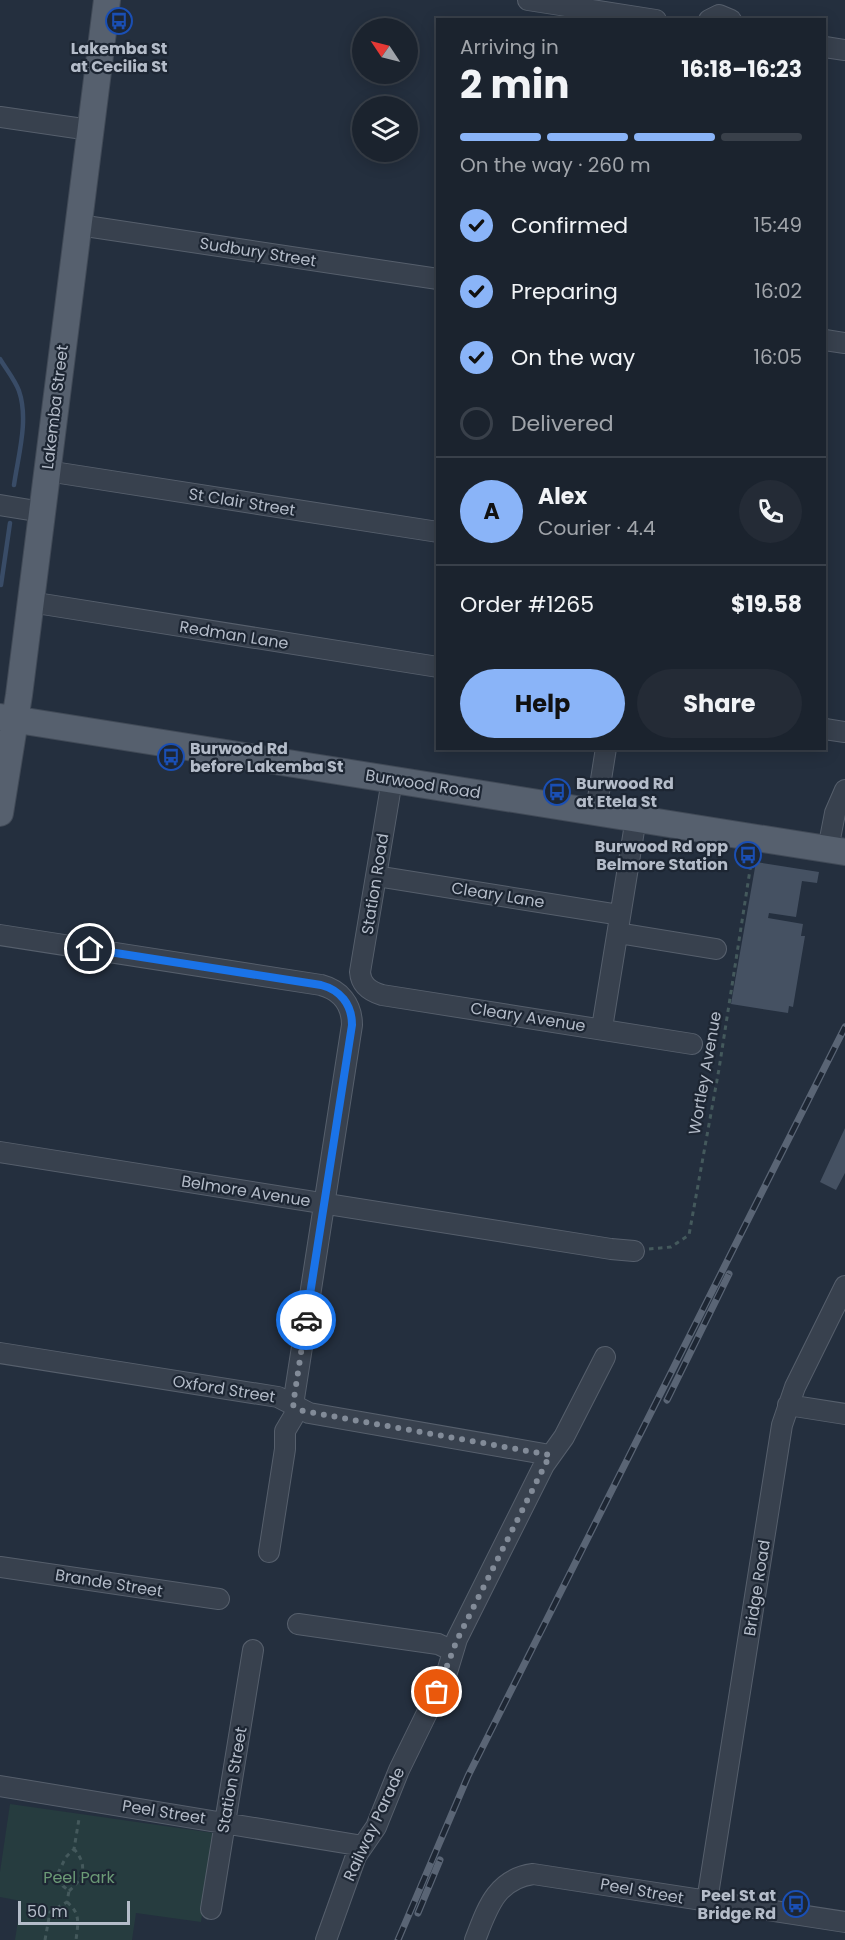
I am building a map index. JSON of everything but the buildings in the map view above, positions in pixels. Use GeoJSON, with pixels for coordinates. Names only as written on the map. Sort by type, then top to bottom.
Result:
{"type":"FeatureCollection","features":[{"type":"Feature","properties":{"kind":"main road","name":"Lakemba Street"},"geometry":{"type":"LineString","coordinates":[[0,813],[7,718],[30,602],[107,0]]}},
{"type":"Feature","properties":{"kind":"main road","name":"Burwood Road"},"geometry":{"type":"LineString","coordinates":[[7,718],[836,851]]}},
{"type":"Feature","properties":{"kind":"street"},"geometry":{"type":"LineString","coordinates":[[528,0],[643,18]]}},
{"type":"Feature","properties":{"kind":"street"},"geometry":{"type":"LineString","coordinates":[[826,47],[845,50]]}},
{"type":"Feature","properties":{"kind":"street"},"geometry":{"type":"LineString","coordinates":[[0,117],[90,130]]}},
{"type":"Feature","properties":{"kind":"street","name":"Sudbury Street"},"geometry":{"type":"LineString","coordinates":[[79,225],[436,279]]}},
{"type":"Feature","properties":{"kind":"street"},"geometry":{"type":"LineString","coordinates":[[826,340],[845,343]]}},
{"type":"Feature","properties":{"kind":"street","name":"St Clair Street"},"geometry":{"type":"LineString","coordinates":[[47,471],[436,532]]}},
{"type":"Feature","properties":{"kind":"street"},"geometry":{"type":"LineString","coordinates":[[0,505],[42,512]]}},
{"type":"Feature","properties":{"kind":"street","name":"Redman Lane"},"geometry":{"type":"LineString","coordinates":[[30,602],[436,667]]}},
{"type":"Feature","properties":{"kind":"street"},"geometry":{"type":"LineString","coordinates":[[826,729],[845,732]]}},
{"type":"Feature","properties":{"kind":"street"},"geometry":{"type":"LineString","coordinates":[[596,812],[606,750]]}},
{"type":"Feature","properties":{"kind":"street","name":"Station Road"},"geometry":{"type":"LineString","coordinates":[[366,986],[360,972],[392,780]]}},
{"type":"Feature","properties":{"kind":"street"},"geometry":{"type":"LineString","coordinates":[[836,851],[835,813],[845,790]]}},
{"type":"Feature","properties":{"kind":"street"},"geometry":{"type":"LineString","coordinates":[[602,1028],[636,818]]}},
{"type":"Feature","properties":{"kind":"street","name":"Cleary Lane"},"geometry":{"type":"LineString","coordinates":[[376,876],[619,924],[716,949]]}},
{"type":"Feature","properties":{"kind":"street"},"geometry":{"type":"LineString","coordinates":[[0,935],[321,985],[333,989],[346,1001],[351,1011],[352,1025],[296,1407],[285,1431],[285,1449],[269,1552]]}},
{"type":"Feature","properties":{"kind":"street","name":"Cleary Avenue"},"geometry":{"type":"LineString","coordinates":[[366,986],[382,995],[692,1044]]}},
{"type":"Feature","properties":{"kind":"street","name":"Belmore Avenue"},"geometry":{"type":"LineString","coordinates":[[0,1152],[634,1251]]}},
{"type":"Feature","properties":{"kind":"street","name":"Bridge Road"},"geometry":{"type":"LineString","coordinates":[[707,1901],[788,1405],[845,1286]]}},
{"type":"Feature","properties":{"kind":"street","name":"Oxford Street"},"geometry":{"type":"LineString","coordinates":[[0,1353],[278,1397],[309,1413],[550,1455]]}},
{"type":"Feature","properties":{"kind":"street","name":"Railway Parade"},"geometry":{"type":"LineString","coordinates":[[326,1940],[356,1856],[376,1827],[399,1770],[447,1672],[453,1651],[550,1455],[564,1437],[605,1357]]}},
{"type":"Feature","properties":{"kind":"street"},"geometry":{"type":"LineString","coordinates":[[788,1405],[845,1414]]}},
{"type":"Feature","properties":{"kind":"street","name":"Brande Street"},"geometry":{"type":"LineString","coordinates":[[0,1567],[219,1599]]}},
{"type":"Feature","properties":{"kind":"street"},"geometry":{"type":"LineString","coordinates":[[298,1624],[438,1644],[453,1651]]}},
{"type":"Feature","properties":{"kind":"street","name":"Station Street"},"geometry":{"type":"LineString","coordinates":[[211,1909],[253,1650]]}},
{"type":"Feature","properties":{"kind":"street","name":"Peel Street"},"geometry":{"type":"LineString","coordinates":[[0,1786],[363,1846]]}},
{"type":"Feature","properties":{"kind":"street","name":"Peel Street"},"geometry":{"type":"LineString","coordinates":[[475,1940],[490,1901],[498,1891],[525,1875],[542,1874],[845,1922]]}},
{"type":"Feature","properties":{"kind":"path","name":"Wortley Avenue"},"geometry":{"type":"LineString","coordinates":[[634,1251],[671,1247],[689,1235],[752,856]]}},
{"type":"Feature","properties":{"kind":"path"},"geometry":{"type":"LineString","coordinates":[[69,1891],[63,1886],[58,1873],[66,1857],[74,1849],[79,1819]]}},
{"type":"Feature","properties":{"kind":"path"},"geometry":{"type":"LineString","coordinates":[[45,1940],[50,1912],[67,1902],[69,1891],[81,1880],[83,1873],[81,1860],[74,1849]]}},
{"type":"Feature","properties":{"kind":"path"},"geometry":{"type":"LineString","coordinates":[[67,1902],[77,1911],[79,1917],[75,1940]]}},
{"type":"Feature","properties":{"kind":"green space","name":"Peel Park"},"geometry":{"type":"Polygon","coordinates":[[[10,1804],[214,1833],[201,1922],[136,1913],[132,1940],[15,1940],[21,1901],[0,1897],[0,1872],[10,1804]]]}},
{"type":"Feature","properties":{"kind":"waterway"},"geometry":{"type":"LineString","coordinates":[[0,359],[13,379],[22,402],[22,438],[14,485]]}},
{"type":"Feature","properties":{"kind":"waterway"},"geometry":{"type":"LineString","coordinates":[[1,585],[10,523]]}},
{"type":"Feature","properties":{"kind":"railway"},"geometry":{"type":"LineString","coordinates":[[398,1940],[468,1776],[845,1027]]}},
{"type":"Feature","properties":{"kind":"railway"},"geometry":{"type":"LineString","coordinates":[[667,1400],[729,1274]]}},
{"type":"Feature","properties":{"kind":"railway"},"geometry":{"type":"LineString","coordinates":[[418,1913],[440,1860]]}},
{"type":"Feature","properties":{"kind":"way so far"},"geometry":{"type":"LineString","coordinates":[[306,1320],[293,1405],[303,1411],[544,1452],[550,1455],[457,1640],[447,1672],[437,1692]]}},
{"type":"Feature","properties":{"kind":"place","name":"Lakemba St at Cecilia St"},"geometry":{"type":"Point","coordinates":[119,21]}},
{"type":"Feature","properties":{"kind":"place","name":"Burwood Rd before Lakemba St"},"geometry":{"type":"Point","coordinates":[171,757]}},
{"type":"Feature","properties":{"kind":"place","name":"Burwood Rd at Etela St"},"geometry":{"type":"Point","coordinates":[557,792]}},
{"type":"Feature","properties":{"kind":"place","name":"Burwood Rd opp Belmore Station"},"geometry":{"type":"Point","coordinates":[748,855]}},
{"type":"Feature","properties":{"kind":"place","name":"Peel St at Bridge Rd"},"geometry":{"type":"Point","coordinates":[796,1904]}},
{"type":"Feature","properties":{"kind":"route"},"geometry":{"type":"LineString","coordinates":[[90,949],[321,985],[333,989],[346,1001],[351,1011],[352,1025],[306,1320]]}}]}
